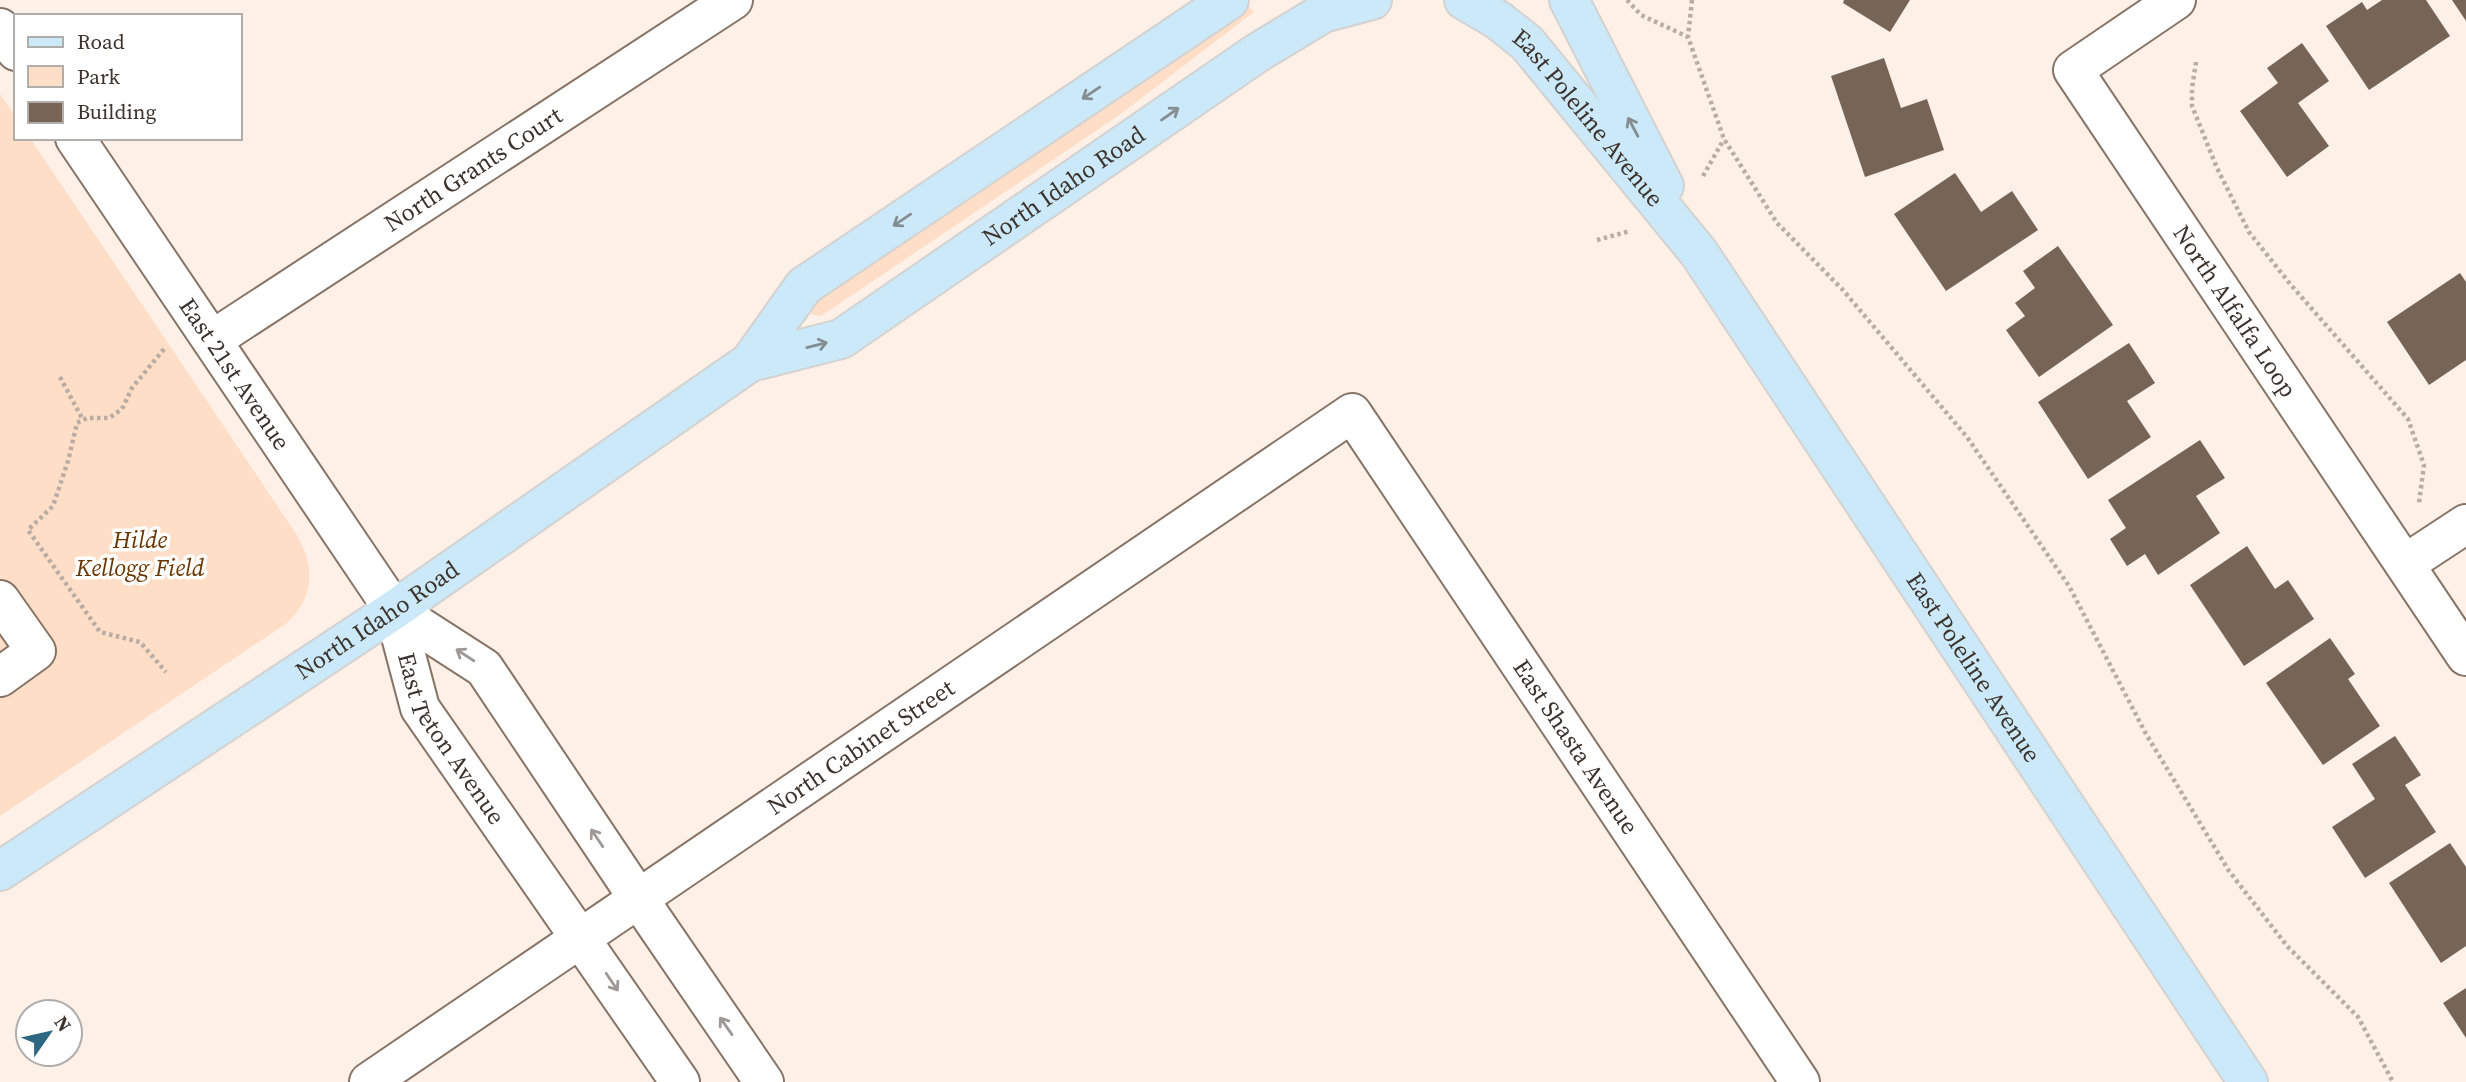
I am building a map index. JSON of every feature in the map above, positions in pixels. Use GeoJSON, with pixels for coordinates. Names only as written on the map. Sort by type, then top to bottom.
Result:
{"type":"FeatureCollection","features":[{"type":"Feature","properties":{"kind":"main road","name":"North Idaho Road"},"geometry":{"type":"LineString","coordinates":[[0,871],[394,610],[750,362],[804,286],[1229,0]]}},
{"type":"Feature","properties":{"kind":"main road","name":"North Idaho Road"},"geometry":{"type":"LineString","coordinates":[[750,362],[841,339],[1256,53],[1323,13],[1372,0]]}},
{"type":"Feature","properties":{"kind":"main road","name":"East Poleline Avenue"},"geometry":{"type":"LineString","coordinates":[[1464,0],[1498,20],[1527,43],[1699,253],[2249,1082]]}},
{"type":"Feature","properties":{"kind":"main road","name":"East Poleline Avenue"},"geometry":{"type":"LineString","coordinates":[[1569,0],[1699,253]]}},
{"type":"Feature","properties":{"kind":"street","name":"North Grants Court"},"geometry":{"type":"LineString","coordinates":[[212,340],[733,0]]}},
{"type":"Feature","properties":{"kind":"street","name":"North Alfalfa Loop"},"geometry":{"type":"LineString","coordinates":[[2176,0],[2073,70],[2466,656]]}},
{"type":"Feature","properties":{"kind":"street"},"geometry":{"type":"LineString","coordinates":[[0,28],[14,48]]}},
{"type":"Feature","properties":{"kind":"street","name":"East 21st Avenue"},"geometry":{"type":"LineString","coordinates":[[76,140],[394,610]]}},
{"type":"Feature","properties":{"kind":"street","name":"North Cabinet Street"},"geometry":{"type":"LineString","coordinates":[[369,1082],[1352,413]]}},
{"type":"Feature","properties":{"kind":"street","name":"East Shasta Avenue"},"geometry":{"type":"LineString","coordinates":[[1352,413],[1800,1082]]}},
{"type":"Feature","properties":{"kind":"street"},"geometry":{"type":"LineString","coordinates":[[2405,564],[2466,524]]}},
{"type":"Feature","properties":{"kind":"street"},"geometry":{"type":"LineString","coordinates":[[0,600],[36,651],[0,677]]}},
{"type":"Feature","properties":{"kind":"street","name":"East Teton Avenue"},"geometry":{"type":"LineString","coordinates":[[394,610],[484,668],[764,1082]]}},
{"type":"Feature","properties":{"kind":"street","name":"East Teton Avenue"},"geometry":{"type":"LineString","coordinates":[[394,610],[420,708],[680,1082]]}},
{"type":"Feature","properties":{"kind":"path"},"geometry":{"type":"LineString","coordinates":[[1627,0],[1641,15],[1688,37]]}},
{"type":"Feature","properties":{"kind":"path"},"geometry":{"type":"LineString","coordinates":[[1692,0],[1688,37],[1724,139],[1777,222],[1842,289],[1967,437],[2069,586],[2146,734],[2229,871],[2287,946],[2358,1017],[2393,1082]]}},
{"type":"Feature","properties":{"kind":"path"},"geometry":{"type":"LineString","coordinates":[[2196,62],[2192,106],[2217,168],[2243,221],[2291,285],[2408,419],[2424,466],[2419,503]]}},
{"type":"Feature","properties":{"kind":"path"},"geometry":{"type":"LineString","coordinates":[[164,349],[132,388],[122,409],[109,418],[87,418],[77,423],[53,506],[29,530],[100,632],[140,642],[166,673]]}},
{"type":"Feature","properties":{"kind":"path"},"geometry":{"type":"LineString","coordinates":[[60,377],[83,420]]}},
{"type":"Feature","properties":{"kind":"green space"},"geometry":{"type":"Polygon","coordinates":[[[1249,6],[1254,12],[1118,116],[827,312],[820,316],[810,314],[808,301],[1249,6]]]}},
{"type":"Feature","properties":{"kind":"green space","name":"Hilde Kellogg Field"},"geometry":{"type":"Polygon","coordinates":[[[0,94],[14,114],[14,140],[31,140],[295,532],[306,556],[309,579],[303,602],[287,623],[0,816],[0,94]]]}},
{"type":"Feature","properties":{"kind":"building"},"geometry":{"type":"Polygon","coordinates":[[[1844,0],[1910,0],[1890,32],[1843,3],[1844,0]]]}},
{"type":"Feature","properties":{"kind":"building"},"geometry":{"type":"Polygon","coordinates":[[[2382,0],[2426,0],[2450,36],[2369,90],[2326,26],[2362,2],[2367,10],[2382,0]]]}},
{"type":"Feature","properties":{"kind":"building"},"geometry":{"type":"Polygon","coordinates":[[[2452,0],[2466,0],[2466,21],[2452,0]]]}},
{"type":"Feature","properties":{"kind":"building"},"geometry":{"type":"Polygon","coordinates":[[[2302,43],[2329,81],[2298,103],[2329,146],[2287,177],[2240,111],[2278,83],[2267,68],[2302,43]]]}},
{"type":"Feature","properties":{"kind":"building"},"geometry":{"type":"Polygon","coordinates":[[[1884,58],[1901,108],[1927,99],[1944,150],[1865,177],[1831,76],[1884,58]]]}},
{"type":"Feature","properties":{"kind":"building"},"geometry":{"type":"Polygon","coordinates":[[[1955,173],[1981,212],[2012,191],[2038,230],[1946,291],[1894,214],[1955,173]]]}},
{"type":"Feature","properties":{"kind":"building"},"geometry":{"type":"Polygon","coordinates":[[[2058,246],[2113,325],[2039,377],[2006,330],[2025,316],[2015,303],[2035,288],[2023,271],[2058,246]]]}},
{"type":"Feature","properties":{"kind":"building"},"geometry":{"type":"Polygon","coordinates":[[[2460,273],[2466,282],[2466,360],[2429,385],[2387,322],[2460,273]]]}},
{"type":"Feature","properties":{"kind":"building"},"geometry":{"type":"Polygon","coordinates":[[[2129,343],[2155,383],[2127,401],[2151,437],[2088,479],[2038,402],[2129,343]]]}},
{"type":"Feature","properties":{"kind":"building"},"geometry":{"type":"Polygon","coordinates":[[[2200,440],[2225,478],[2196,496],[2220,533],[2158,575],[2145,554],[2127,566],[2110,539],[2126,528],[2108,500],[2200,440]]]}},
{"type":"Feature","properties":{"kind":"building"},"geometry":{"type":"Polygon","coordinates":[[[2247,546],[2275,589],[2288,580],[2314,619],[2244,666],[2190,585],[2247,546]]]}},
{"type":"Feature","properties":{"kind":"building"},"geometry":{"type":"Polygon","coordinates":[[[2330,638],[2355,674],[2348,679],[2380,726],[2323,765],[2266,683],[2330,638]]]}},
{"type":"Feature","properties":{"kind":"building"},"geometry":{"type":"Polygon","coordinates":[[[2395,736],[2421,775],[2405,785],[2436,832],[2365,878],[2332,827],[2375,799],[2352,764],[2395,736]]]}},
{"type":"Feature","properties":{"kind":"building"},"geometry":{"type":"Polygon","coordinates":[[[2450,843],[2466,867],[2466,946],[2441,963],[2389,883],[2450,843]]]}},
{"type":"Feature","properties":{"kind":"building"},"geometry":{"type":"Polygon","coordinates":[[[2466,988],[2466,1038],[2443,1003],[2466,988]]]}}]}
